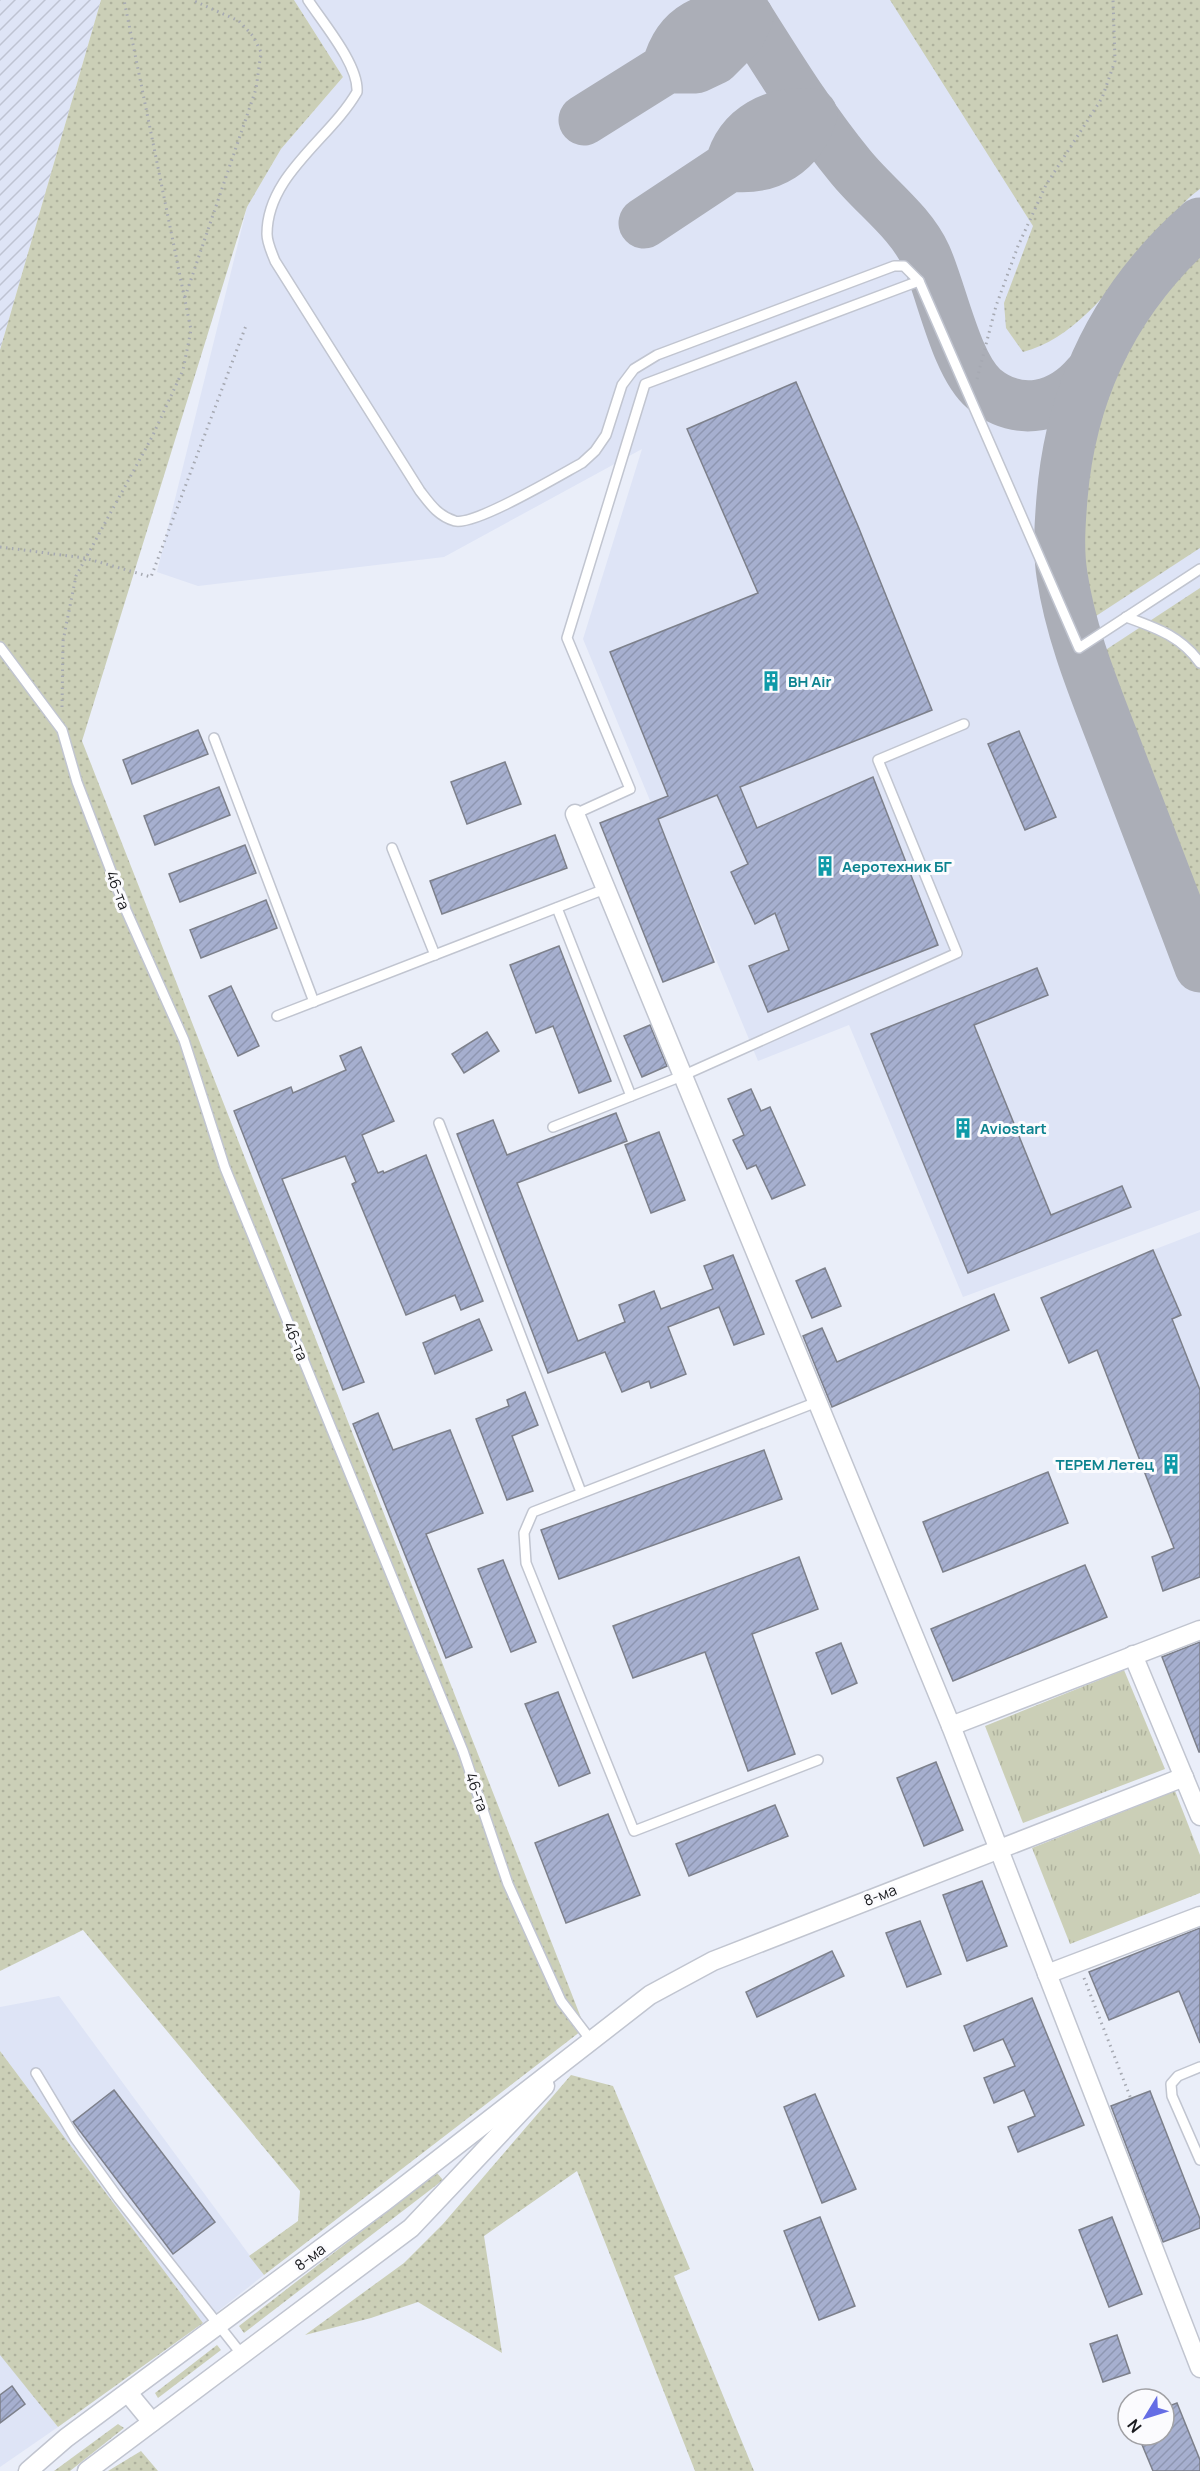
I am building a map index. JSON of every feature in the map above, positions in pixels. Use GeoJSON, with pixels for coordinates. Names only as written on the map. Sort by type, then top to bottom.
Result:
{"type":"FeatureCollection","features":[{"type":"Feature","properties":{"kind":"street"},"geometry":{"type":"LineString","coordinates":[[575,814],[951,1725],[1200,2368]]}},
{"type":"Feature","properties":{"kind":"street"},"geometry":{"type":"LineString","coordinates":[[951,1725],[1200,1630]]}},
{"type":"Feature","properties":{"kind":"street"},"geometry":{"type":"LineString","coordinates":[[1133,1655],[1200,1816]]}},
{"type":"Feature","properties":{"kind":"street","name":"8-ма"},"geometry":{"type":"LineString","coordinates":[[28,2471],[66,2438],[385,2201],[590,2039],[650,1995],[712,1961],[1184,1777]]}},
{"type":"Feature","properties":{"kind":"street"},"geometry":{"type":"LineString","coordinates":[[1047,1974],[1200,1916]]}},
{"type":"Feature","properties":{"kind":"street","name":"8-ма"},"geometry":{"type":"LineString","coordinates":[[87,2471],[411,2228],[590,2039]]}},
{"type":"Feature","properties":{"kind":"street"},"geometry":{"type":"LineString","coordinates":[[128,2392],[152,2422]]}},
{"type":"Feature","properties":{"kind":"lane"},"geometry":{"type":"LineString","coordinates":[[308,0],[352,68],[358,81],[357,93],[351,104],[282,184],[271,211],[266,236],[275,261],[420,491],[439,514],[458,522],[478,518],[582,463],[595,451],[606,435],[622,385],[634,369],[657,355],[894,266],[904,267],[919,281],[1078,648],[1200,568]]}},
{"type":"Feature","properties":{"kind":"lane"},"geometry":{"type":"LineString","coordinates":[[575,814],[630,789],[567,638],[645,384],[919,281]]}},
{"type":"Feature","properties":{"kind":"lane"},"geometry":{"type":"LineString","coordinates":[[1126,617],[1165,631],[1182,643],[1200,663]]}},
{"type":"Feature","properties":{"kind":"lane","name":"46-та"},"geometry":{"type":"LineString","coordinates":[[0,647],[62,730],[77,782],[124,908],[184,1040],[225,1168],[463,1751],[508,1884],[561,2001],[590,2039]]}},
{"type":"Feature","properties":{"kind":"lane"},"geometry":{"type":"LineString","coordinates":[[553,1128],[682,1076],[957,953],[878,760],[964,724]]}},
{"type":"Feature","properties":{"kind":"lane"},"geometry":{"type":"LineString","coordinates":[[213,738],[314,1002]]}},
{"type":"Feature","properties":{"kind":"lane"},"geometry":{"type":"LineString","coordinates":[[392,848],[435,955]]}},
{"type":"Feature","properties":{"kind":"lane"},"geometry":{"type":"LineString","coordinates":[[277,1016],[605,889]]}},
{"type":"Feature","properties":{"kind":"lane"},"geometry":{"type":"LineString","coordinates":[[557,908],[631,1096]]}},
{"type":"Feature","properties":{"kind":"lane"},"geometry":{"type":"LineString","coordinates":[[439,1123],[581,1491]]}},
{"type":"Feature","properties":{"kind":"lane"},"geometry":{"type":"LineString","coordinates":[[817,1402],[581,1491],[533,1512],[524,1533],[526,1563],[634,1831],[818,1760]]}},
{"type":"Feature","properties":{"kind":"lane"},"geometry":{"type":"LineString","coordinates":[[1200,2067],[1178,2076],[1171,2084],[1172,2096],[1200,2160]]}},
{"type":"Feature","properties":{"kind":"lane"},"geometry":{"type":"LineString","coordinates":[[36,2073],[81,2146],[217,2326],[243,2356]]}},
{"type":"Feature","properties":{"kind":"path"},"geometry":{"type":"LineString","coordinates":[[62,730],[63,642],[76,576],[152,437],[183,370],[191,330],[124,0]]}},
{"type":"Feature","properties":{"kind":"path"},"geometry":{"type":"LineString","coordinates":[[185,299],[256,89],[261,52],[253,36],[239,21],[192,0]]}},
{"type":"Feature","properties":{"kind":"path"},"geometry":{"type":"LineString","coordinates":[[977,381],[996,306],[1023,236],[1046,185],[1102,98],[1115,61],[1113,0]]}},
{"type":"Feature","properties":{"kind":"path"},"geometry":{"type":"LineString","coordinates":[[0,547],[85,558],[151,577],[247,323]]}},
{"type":"Feature","properties":{"kind":"path"},"geometry":{"type":"LineString","coordinates":[[1077,1963],[1131,2099]]}},
{"type":"Feature","properties":{"kind":"shaded area"},"geometry":{"type":"Polygon","coordinates":[[[0,0],[101,0],[0,350],[0,0]]]}},
{"type":"Feature","properties":{"kind":"shaded area"},"geometry":{"type":"Polygon","coordinates":[[[294,0],[1200,0],[1200,1210],[963,1297],[849,1025],[758,1061],[583,639],[642,449],[444,557],[198,586],[157,572],[247,207],[281,149],[343,77],[294,0]]]}},
{"type":"Feature","properties":{"kind":"shaded area"},"geometry":{"type":"Polygon","coordinates":[[[1200,1232],[1200,1390],[1172,1319],[1181,1315],[1153,1250],[1200,1232]]]}},
{"type":"Feature","properties":{"kind":"shaded area"},"geometry":{"type":"Polygon","coordinates":[[[59,1996],[264,2275],[203,2323],[0,2051],[0,2007],[59,1996]]]}},
{"type":"Feature","properties":{"kind":"shaded area"},"geometry":{"type":"Polygon","coordinates":[[[0,2354],[58,2427],[0,2467],[0,2354]]]}},
{"type":"Feature","properties":{"kind":"green space"},"geometry":{"type":"Polygon","coordinates":[[[101,0],[294,0],[343,77],[281,149],[247,207],[82,741],[585,2028],[264,2275],[249,2256],[298,2221],[300,2191],[83,1930],[0,1971],[0,350],[101,0]]]}},
{"type":"Feature","properties":{"kind":"green space"},"geometry":{"type":"Polygon","coordinates":[[[890,0],[1200,0],[1200,189],[1170,218],[1086,314],[1067,330],[1046,343],[1023,352],[1006,328],[1004,303],[1033,226],[890,0]]]}},
{"type":"Feature","properties":{"kind":"green space"},"geometry":{"type":"Polygon","coordinates":[[[1200,255],[1200,548],[1093,618],[1085,571],[1083,521],[1088,471],[1098,422],[1115,374],[1138,330],[1166,289],[1200,255]]]}},
{"type":"Feature","properties":{"kind":"green space"},"geometry":{"type":"Polygon","coordinates":[[[1200,588],[1200,898],[1104,651],[1200,588]]]}},
{"type":"Feature","properties":{"kind":"green space"},"geometry":{"type":"Polygon","coordinates":[[[1124,1670],[1165,1769],[1023,1823],[985,1726],[1124,1670]]]}},
{"type":"Feature","properties":{"kind":"green space"},"geometry":{"type":"Polygon","coordinates":[[[1175,1791],[1200,1855],[1200,1893],[1070,1944],[1032,1848],[1175,1791]]]}},
{"type":"Feature","properties":{"kind":"green space"},"geometry":{"type":"Polygon","coordinates":[[[0,2051],[203,2323],[58,2427],[0,2355],[0,2051]]]}},
{"type":"Feature","properties":{"kind":"green space"},"geometry":{"type":"Polygon","coordinates":[[[571,2075],[613,2086],[690,2269],[674,2276],[754,2471],[695,2471],[577,2171],[484,2236],[502,2353],[418,2302],[371,2318],[305,2335],[404,2263],[443,2224],[571,2075]]]}},
{"type":"Feature","properties":{"kind":"green space"},"geometry":{"type":"Polygon","coordinates":[[[437,2173],[443,2180],[244,2333],[239,2326],[437,2173]]]}},
{"type":"Feature","properties":{"kind":"green space"},"geometry":{"type":"Polygon","coordinates":[[[217,2345],[221,2350],[158,2398],[155,2393],[217,2345]]]}},
{"type":"Feature","properties":{"kind":"green space"},"geometry":{"type":"Polygon","coordinates":[[[118,2424],[124,2428],[70,2471],[54,2471],[118,2424]]]}},
{"type":"Feature","properties":{"kind":"green space"},"geometry":{"type":"Polygon","coordinates":[[[141,2451],[158,2471],[108,2471],[141,2451]]]}},
{"type":"Feature","properties":{"kind":"building"},"geometry":{"type":"Polygon","coordinates":[[[796,382],[858,526],[932,710],[740,787],[757,828],[873,777],[938,945],[768,1012],[749,966],[789,950],[775,913],[755,924],[731,872],[748,864],[717,795],[658,819],[714,962],[663,982],[600,823],[668,796],[610,652],[758,593],[687,429],[796,382]]]}},
{"type":"Feature","properties":{"kind":"building"},"geometry":{"type":"Polygon","coordinates":[[[198,730],[208,754],[132,784],[123,760],[198,730]]]}},
{"type":"Feature","properties":{"kind":"building"},"geometry":{"type":"Polygon","coordinates":[[[1019,731],[1056,817],[1025,830],[988,744],[1019,731]]]}},
{"type":"Feature","properties":{"kind":"building"},"geometry":{"type":"Polygon","coordinates":[[[505,762],[521,804],[467,824],[451,782],[505,762]]]}},
{"type":"Feature","properties":{"kind":"building"},"geometry":{"type":"Polygon","coordinates":[[[219,787],[230,815],[155,845],[144,816],[219,787]]]}},
{"type":"Feature","properties":{"kind":"building"},"geometry":{"type":"Polygon","coordinates":[[[555,835],[567,868],[442,914],[430,881],[555,835]]]}},
{"type":"Feature","properties":{"kind":"building"},"geometry":{"type":"Polygon","coordinates":[[[245,845],[256,873],[180,902],[169,874],[245,845]]]}},
{"type":"Feature","properties":{"kind":"building"},"geometry":{"type":"Polygon","coordinates":[[[266,900],[277,928],[201,958],[190,930],[266,900]]]}},
{"type":"Feature","properties":{"kind":"building"},"geometry":{"type":"Polygon","coordinates":[[[559,946],[611,1081],[579,1093],[553,1026],[536,1033],[510,965],[559,946]]]}},
{"type":"Feature","properties":{"kind":"building","name":"Aviostart"},"geometry":{"type":"Polygon","coordinates":[[[1037,968],[1048,995],[974,1025],[1051,1215],[1122,1186],[1131,1207],[968,1273],[871,1034],[1037,968]]]}},
{"type":"Feature","properties":{"kind":"building"},"geometry":{"type":"Polygon","coordinates":[[[231,986],[259,1046],[238,1056],[209,996],[231,986]]]}},
{"type":"Feature","properties":{"kind":"building"},"geometry":{"type":"Polygon","coordinates":[[[650,1025],[667,1066],[642,1077],[624,1036],[650,1025]]]}},
{"type":"Feature","properties":{"kind":"building"},"geometry":{"type":"Polygon","coordinates":[[[487,1032],[499,1051],[464,1073],[452,1054],[487,1032]]]}},
{"type":"Feature","properties":{"kind":"building"},"geometry":{"type":"Polygon","coordinates":[[[361,1047],[394,1121],[362,1135],[378,1173],[383,1171],[384,1173],[426,1155],[483,1301],[461,1310],[455,1295],[406,1315],[352,1184],[356,1182],[345,1156],[282,1179],[364,1382],[343,1390],[234,1111],[291,1087],[293,1093],[346,1070],[340,1056],[361,1047]]]}},
{"type":"Feature","properties":{"kind":"building"},"geometry":{"type":"Polygon","coordinates":[[[751,1089],[761,1111],[770,1107],[805,1185],[772,1199],[756,1165],[747,1169],[733,1140],[744,1135],[728,1099],[751,1089]]]}},
{"type":"Feature","properties":{"kind":"building"},"geometry":{"type":"Polygon","coordinates":[[[616,1113],[627,1141],[517,1183],[578,1341],[625,1322],[619,1305],[654,1291],[661,1309],[713,1289],[704,1266],[733,1255],[764,1334],[734,1345],[719,1307],[668,1327],[686,1374],[651,1388],[649,1381],[622,1392],[605,1352],[548,1373],[457,1134],[493,1120],[507,1155],[616,1113]]]}},
{"type":"Feature","properties":{"kind":"building"},"geometry":{"type":"Polygon","coordinates":[[[659,1132],[685,1200],[651,1213],[625,1145],[659,1132]]]}},
{"type":"Feature","properties":{"kind":"building"},"geometry":{"type":"Polygon","coordinates":[[[1153,1250],[1181,1315],[1172,1319],[1200,1390],[1200,1577],[1163,1591],[1152,1557],[1174,1548],[1097,1350],[1069,1363],[1041,1298],[1153,1250]]]}},
{"type":"Feature","properties":{"kind":"building"},"geometry":{"type":"Polygon","coordinates":[[[825,1268],[841,1306],[812,1318],[796,1281],[825,1268]]]}},
{"type":"Feature","properties":{"kind":"building"},"geometry":{"type":"Polygon","coordinates":[[[994,1294],[1009,1330],[832,1407],[803,1336],[822,1328],[837,1362],[994,1294]]]}},
{"type":"Feature","properties":{"kind":"building"},"geometry":{"type":"Polygon","coordinates":[[[479,1319],[492,1350],[435,1374],[423,1343],[479,1319]]]}},
{"type":"Feature","properties":{"kind":"building"},"geometry":{"type":"Polygon","coordinates":[[[525,1392],[538,1425],[512,1436],[533,1491],[507,1500],[476,1419],[509,1406],[507,1400],[525,1392]]]}},
{"type":"Feature","properties":{"kind":"building"},"geometry":{"type":"Polygon","coordinates":[[[378,1413],[393,1450],[450,1430],[483,1513],[426,1534],[472,1647],[446,1658],[353,1424],[378,1413]]]}},
{"type":"Feature","properties":{"kind":"building"},"geometry":{"type":"Polygon","coordinates":[[[764,1450],[782,1499],[559,1579],[541,1530],[764,1450]]]}},
{"type":"Feature","properties":{"kind":"building"},"geometry":{"type":"Polygon","coordinates":[[[1048,1472],[1068,1523],[943,1572],[923,1522],[1048,1472]]]}},
{"type":"Feature","properties":{"kind":"building"},"geometry":{"type":"Polygon","coordinates":[[[799,1557],[818,1609],[752,1634],[795,1754],[748,1771],[705,1652],[633,1678],[613,1626],[799,1557]]]}},
{"type":"Feature","properties":{"kind":"building"},"geometry":{"type":"Polygon","coordinates":[[[503,1560],[536,1642],[511,1652],[478,1569],[503,1560]]]}},
{"type":"Feature","properties":{"kind":"building"},"geometry":{"type":"Polygon","coordinates":[[[1085,1565],[1107,1617],[953,1681],[931,1629],[1085,1565]]]}},
{"type":"Feature","properties":{"kind":"building"},"geometry":{"type":"Polygon","coordinates":[[[1200,1642],[1200,1752],[1199,1752],[1162,1657],[1200,1642]]]}},
{"type":"Feature","properties":{"kind":"building"},"geometry":{"type":"Polygon","coordinates":[[[841,1643],[857,1683],[832,1694],[816,1653],[841,1643]]]}},
{"type":"Feature","properties":{"kind":"building"},"geometry":{"type":"Polygon","coordinates":[[[558,1692],[590,1773],[559,1786],[525,1704],[558,1692]]]}},
{"type":"Feature","properties":{"kind":"building"},"geometry":{"type":"Polygon","coordinates":[[[936,1762],[963,1830],[924,1846],[897,1778],[936,1762]]]}},
{"type":"Feature","properties":{"kind":"building"},"geometry":{"type":"Polygon","coordinates":[[[775,1805],[788,1836],[689,1876],[676,1844],[775,1805]]]}},
{"type":"Feature","properties":{"kind":"building"},"geometry":{"type":"Polygon","coordinates":[[[608,1814],[640,1895],[566,1923],[535,1843],[608,1814]]]}},
{"type":"Feature","properties":{"kind":"building"},"geometry":{"type":"Polygon","coordinates":[[[982,1881],[1007,1946],[967,1961],[943,1895],[982,1881]]]}},
{"type":"Feature","properties":{"kind":"building"},"geometry":{"type":"Polygon","coordinates":[[[920,1921],[941,1974],[907,1987],[886,1933],[920,1921]]]}},
{"type":"Feature","properties":{"kind":"building"},"geometry":{"type":"Polygon","coordinates":[[[1200,1928],[1200,2043],[1179,1991],[1109,2020],[1089,1972],[1200,1928]]]}},
{"type":"Feature","properties":{"kind":"building"},"geometry":{"type":"Polygon","coordinates":[[[832,1951],[844,1976],[757,2017],[746,1992],[832,1951]]]}},
{"type":"Feature","properties":{"kind":"building"},"geometry":{"type":"Polygon","coordinates":[[[1032,1998],[1084,2125],[1018,2152],[1008,2127],[1035,2116],[1024,2090],[994,2103],[984,2078],[1015,2066],[1003,2039],[974,2051],[964,2026],[1032,1998]]]}},
{"type":"Feature","properties":{"kind":"building"},"geometry":{"type":"Polygon","coordinates":[[[114,2090],[215,2222],[173,2254],[73,2122],[114,2090]]]}},
{"type":"Feature","properties":{"kind":"building"},"geometry":{"type":"Polygon","coordinates":[[[1150,2091],[1200,2219],[1200,2228],[1163,2242],[1111,2106],[1150,2091]]]}},
{"type":"Feature","properties":{"kind":"building"},"geometry":{"type":"Polygon","coordinates":[[[815,2094],[856,2189],[822,2203],[784,2107],[815,2094]]]}},
{"type":"Feature","properties":{"kind":"building"},"geometry":{"type":"Polygon","coordinates":[[[820,2217],[855,2306],[819,2320],[784,2231],[820,2217]]]}},
{"type":"Feature","properties":{"kind":"building"},"geometry":{"type":"Polygon","coordinates":[[[1112,2217],[1142,2294],[1109,2307],[1079,2230],[1112,2217]]]}},
{"type":"Feature","properties":{"kind":"building"},"geometry":{"type":"Polygon","coordinates":[[[1117,2335],[1130,2373],[1103,2382],[1090,2344],[1117,2335]]]}},
{"type":"Feature","properties":{"kind":"building"},"geometry":{"type":"Polygon","coordinates":[[[12,2386],[25,2404],[0,2423],[0,2395],[12,2386]]]}},
{"type":"Feature","properties":{"kind":"building"},"geometry":{"type":"Polygon","coordinates":[[[1176,2403],[1200,2460],[1200,2471],[1153,2471],[1143,2447],[1176,2447],[1176,2403]]]}},
{"type":"Feature","properties":{"kind":"taxiway"},"geometry":{"type":"LineString","coordinates":[[737,0],[791,85],[835,147],[859,177],[911,231],[919,243],[932,271],[965,363],[984,389],[1012,404],[1039,405],[1065,395],[1088,375]]}},
{"type":"Feature","properties":{"kind":"taxiway"},"geometry":{"type":"LineString","coordinates":[[584,120],[667,68],[696,68],[715,59],[740,34],[748,17],[720,18],[696,26],[679,42],[667,68]]}},
{"type":"Feature","properties":{"kind":"taxiway"},"geometry":{"type":"LineString","coordinates":[[644,223],[730,166],[758,165],[782,156],[800,139],[812,114],[785,115],[760,124],[742,141],[730,166]]}},
{"type":"Feature","properties":{"kind":"taxiway"},"geometry":{"type":"LineString","coordinates":[[1200,223],[1145,281],[1122,313],[1103,347],[1076,419],[1067,458],[1060,527],[1061,566],[1066,598],[1085,665],[1200,967]]}},
{"type":"Feature","properties":{"kind":"place","name":"BH Air"},"geometry":{"type":"Point","coordinates":[771,681]}},
{"type":"Feature","properties":{"kind":"place","name":"Аеротехник БГ"},"geometry":{"type":"Point","coordinates":[825,866]}},
{"type":"Feature","properties":{"kind":"place","name":"Aviostart"},"geometry":{"type":"Point","coordinates":[963,1128]}},
{"type":"Feature","properties":{"kind":"place","name":"ТЕРЕМ Летец"},"geometry":{"type":"Point","coordinates":[1171,1464]}}]}
